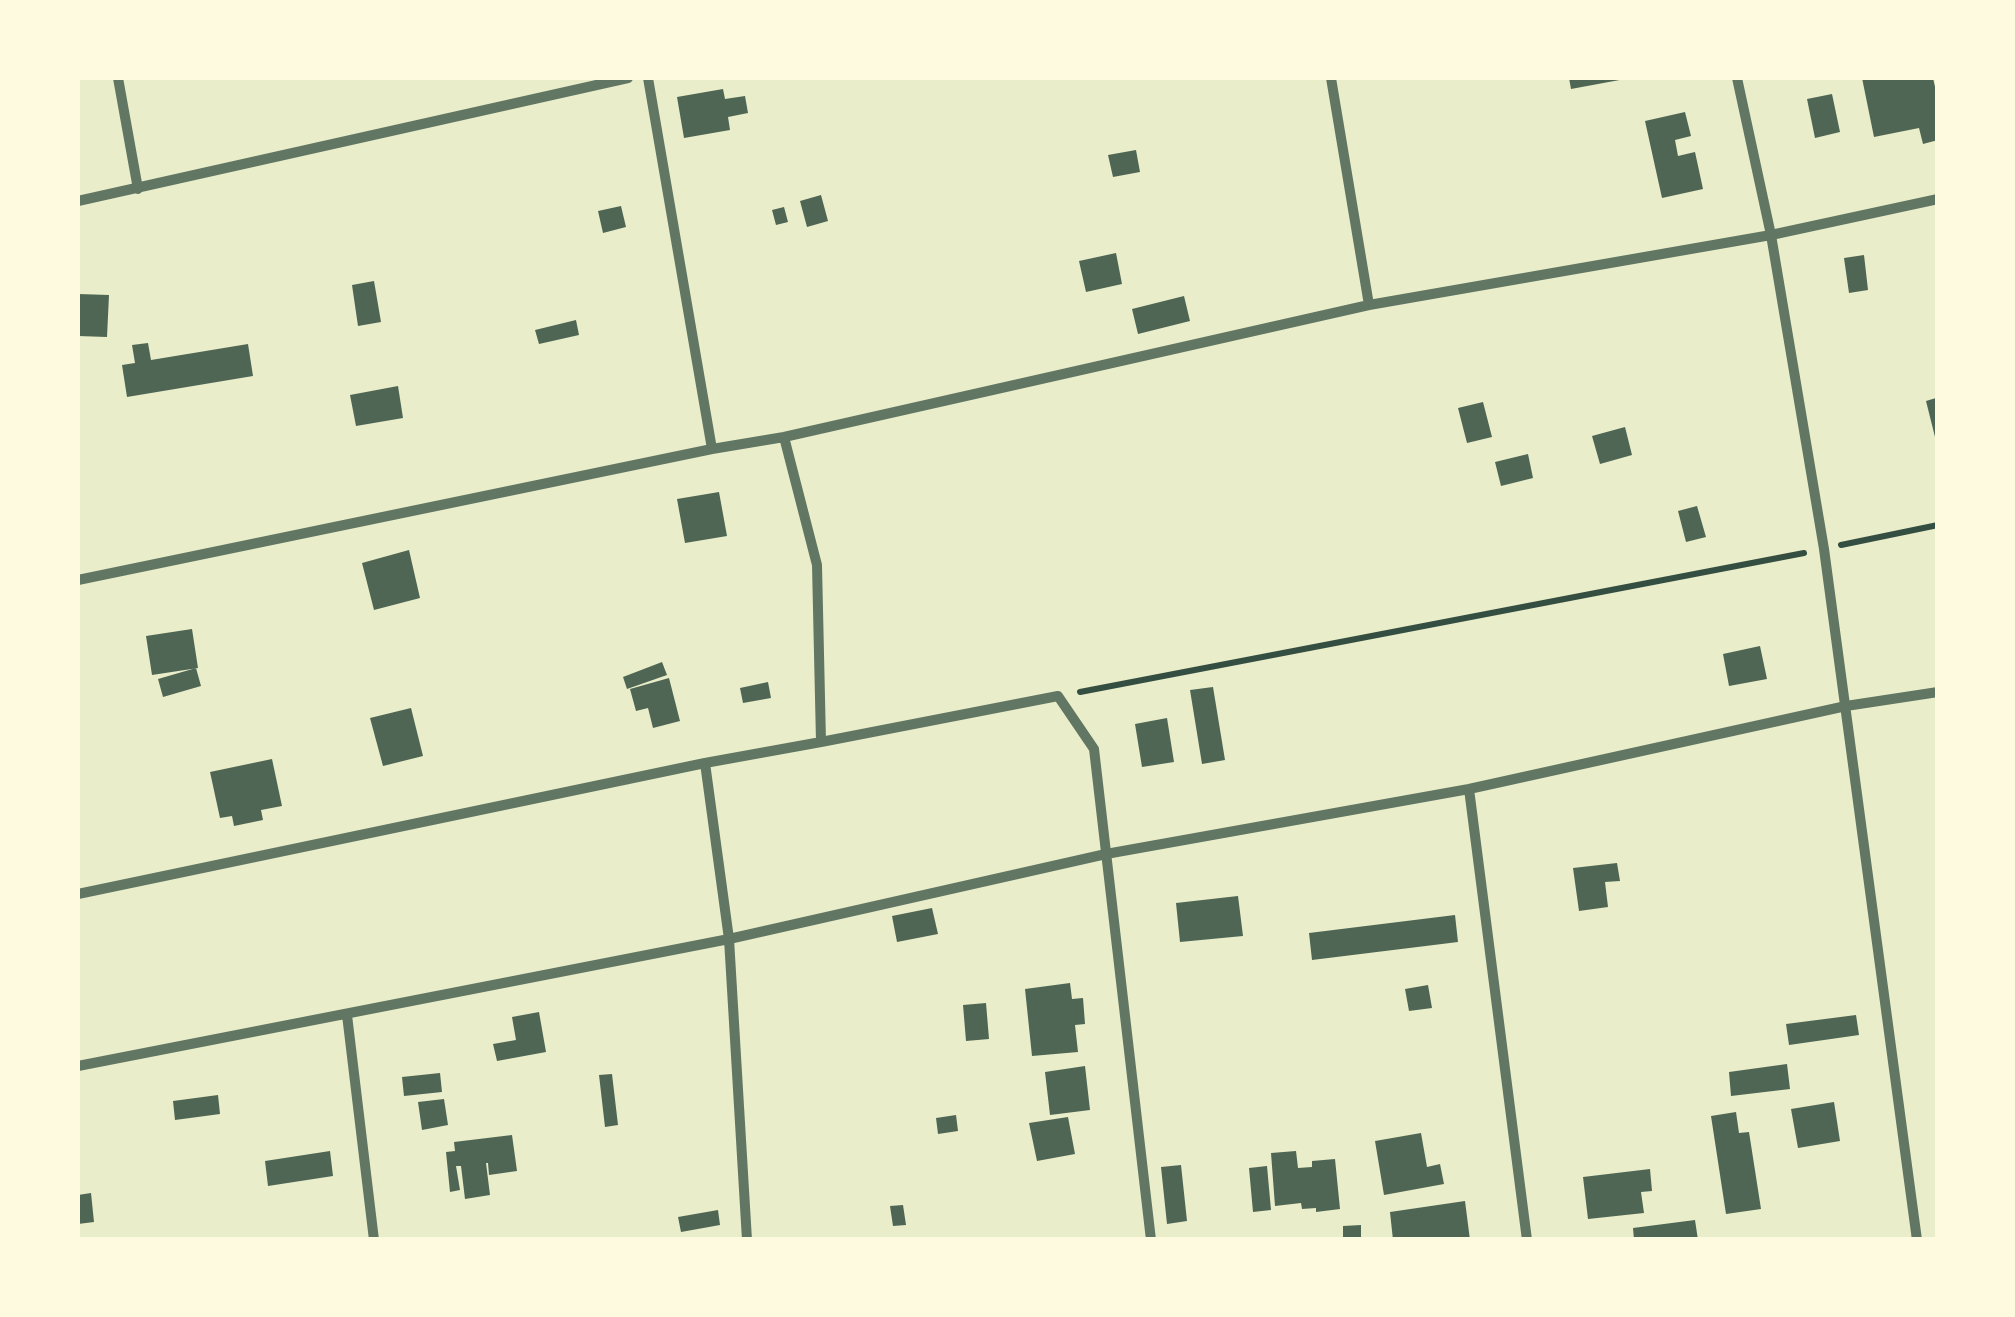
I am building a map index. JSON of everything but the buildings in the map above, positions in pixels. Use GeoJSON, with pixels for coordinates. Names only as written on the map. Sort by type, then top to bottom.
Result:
{"type":"FeatureCollection","features":[{"type":"Feature","properties":{"kind":"street"},"geometry":{"type":"LineString","coordinates":[[118,78],[138,189]]}},
{"type":"Feature","properties":{"kind":"street"},"geometry":{"type":"LineString","coordinates":[[78,201],[628,78]]}},
{"type":"Feature","properties":{"kind":"street"},"geometry":{"type":"LineString","coordinates":[[648,78],[712,449]]}},
{"type":"Feature","properties":{"kind":"street"},"geometry":{"type":"LineString","coordinates":[[1332,78],[1369,305]]}},
{"type":"Feature","properties":{"kind":"street"},"geometry":{"type":"LineString","coordinates":[[1737,78],[1771,235],[1824,549],[1917,1240]]}},
{"type":"Feature","properties":{"kind":"street"},"geometry":{"type":"LineString","coordinates":[[78,580],[784,436],[1369,305],[1771,235],[1938,199]]}},
{"type":"Feature","properties":{"kind":"street"},"geometry":{"type":"LineString","coordinates":[[784,436],[817,564],[821,742]]}},
{"type":"Feature","properties":{"kind":"street"},"geometry":{"type":"LineString","coordinates":[[78,1066],[729,939],[1106,854],[1469,789],[1846,706],[1938,692]]}},
{"type":"Feature","properties":{"kind":"street"},"geometry":{"type":"LineString","coordinates":[[78,894],[705,763],[1058,696],[1094,749],[1151,1240]]}},
{"type":"Feature","properties":{"kind":"street"},"geometry":{"type":"LineString","coordinates":[[705,763],[729,939],[747,1240]]}},
{"type":"Feature","properties":{"kind":"street"},"geometry":{"type":"LineString","coordinates":[[1469,789],[1528,1240]]}},
{"type":"Feature","properties":{"kind":"street"},"geometry":{"type":"LineString","coordinates":[[347,1015],[374,1240]]}},
{"type":"Feature","properties":{"kind":"path"},"geometry":{"type":"LineString","coordinates":[[1058,696],[1938,526]]}}]}
